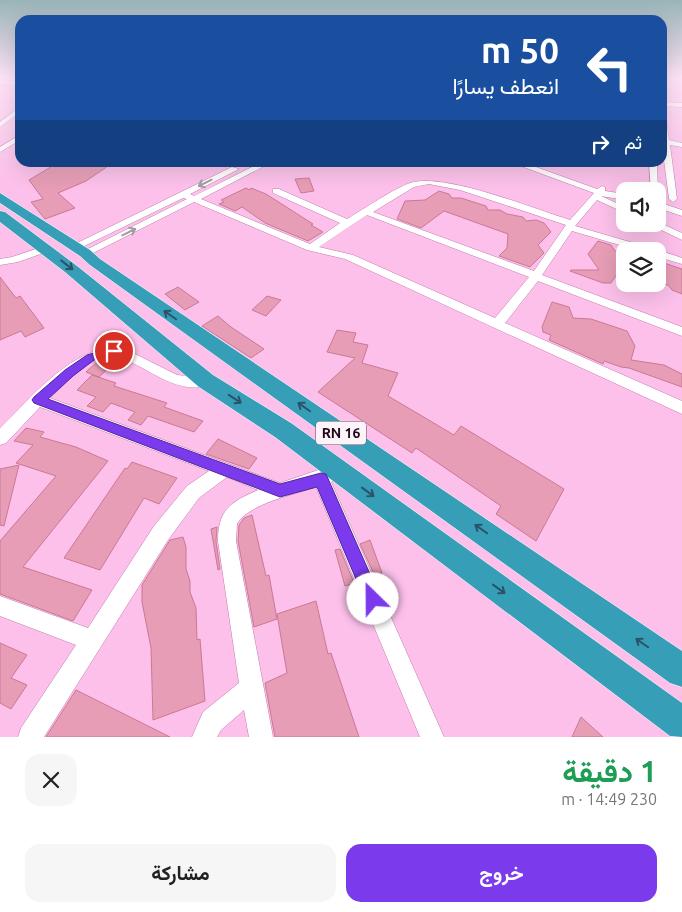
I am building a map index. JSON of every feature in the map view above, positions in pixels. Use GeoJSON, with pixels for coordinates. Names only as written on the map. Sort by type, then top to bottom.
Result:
{"type":"FeatureCollection","features":[{"type":"Feature","properties":{"kind":"highway","name":"RN 16"},"geometry":{"type":"LineString","coordinates":[[2,199],[79,250],[682,671]]}},
{"type":"Feature","properties":{"kind":"highway","name":"RN 16"},"geometry":{"type":"LineString","coordinates":[[2,199],[45,249],[206,381],[283,430],[330,475],[682,724]]}},
{"type":"Feature","properties":{"kind":"street"},"geometry":{"type":"LineString","coordinates":[[0,125],[15,113]]}},
{"type":"Feature","properties":{"kind":"street"},"geometry":{"type":"LineString","coordinates":[[4,137],[15,134]]}},
{"type":"Feature","properties":{"kind":"street"},"geometry":{"type":"LineString","coordinates":[[0,150],[15,137]]}},
{"type":"Feature","properties":{"kind":"street"},"geometry":{"type":"LineString","coordinates":[[667,142],[682,144]]}},
{"type":"Feature","properties":{"kind":"street"},"geometry":{"type":"LineString","coordinates":[[667,150],[673,199]]}},
{"type":"Feature","properties":{"kind":"street"},"geometry":{"type":"LineString","coordinates":[[79,250],[182,194],[239,167]]}},
{"type":"Feature","properties":{"kind":"street"},"geometry":{"type":"LineString","coordinates":[[79,250],[196,198],[259,167]]}},
{"type":"Feature","properties":{"kind":"street"},"geometry":{"type":"LineString","coordinates":[[527,167],[598,192],[616,196]]}},
{"type":"Feature","properties":{"kind":"street"},"geometry":{"type":"LineString","coordinates":[[538,167],[598,192],[616,204]]}},
{"type":"Feature","properties":{"kind":"street"},"geometry":{"type":"LineString","coordinates":[[654,167],[655,182]]}},
{"type":"Feature","properties":{"kind":"street"},"geometry":{"type":"LineString","coordinates":[[311,248],[347,223],[412,184],[429,182],[462,188],[621,242]]}},
{"type":"Feature","properties":{"kind":"street"},"geometry":{"type":"LineString","coordinates":[[276,191],[347,223]]}},
{"type":"Feature","properties":{"kind":"street"},"geometry":{"type":"LineString","coordinates":[[598,192],[616,193]]}},
{"type":"Feature","properties":{"kind":"street"},"geometry":{"type":"LineString","coordinates":[[496,324],[536,276],[570,226],[598,192]]}},
{"type":"Feature","properties":{"kind":"street"},"geometry":{"type":"LineString","coordinates":[[182,194],[196,198],[311,248],[349,257],[682,408]]}},
{"type":"Feature","properties":{"kind":"street"},"geometry":{"type":"LineString","coordinates":[[666,198],[682,203]]}},
{"type":"Feature","properties":{"kind":"street"},"geometry":{"type":"LineString","coordinates":[[666,208],[682,213]]}},
{"type":"Feature","properties":{"kind":"street"},"geometry":{"type":"LineString","coordinates":[[366,212],[682,332]]}},
{"type":"Feature","properties":{"kind":"street"},"geometry":{"type":"LineString","coordinates":[[666,230],[682,237]]}},
{"type":"Feature","properties":{"kind":"street"},"geometry":{"type":"LineString","coordinates":[[0,262],[14,260],[45,249]]}},
{"type":"Feature","properties":{"kind":"street"},"geometry":{"type":"LineString","coordinates":[[666,256],[682,261]]}},
{"type":"Feature","properties":{"kind":"street"},"geometry":{"type":"LineString","coordinates":[[0,438],[38,400],[91,357],[114,351],[122,353],[173,379],[186,382],[206,381]]}},
{"type":"Feature","properties":{"kind":"street"},"geometry":{"type":"LineString","coordinates":[[38,400],[280,491]]}},
{"type":"Feature","properties":{"kind":"street"},"geometry":{"type":"LineString","coordinates":[[30,737],[161,533],[193,492],[225,469]]}},
{"type":"Feature","properties":{"kind":"street"},"geometry":{"type":"LineString","coordinates":[[261,737],[227,541],[227,525],[232,515],[244,506],[280,491],[330,475],[432,737]]}},
{"type":"Feature","properties":{"kind":"street"},"geometry":{"type":"LineString","coordinates":[[0,606],[92,640]]}},
{"type":"Feature","properties":{"kind":"street"},"geometry":{"type":"LineString","coordinates":[[204,737],[212,721],[251,688]]}},
{"type":"Feature","properties":{"kind":"building"},"geometry":{"type":"Polygon","coordinates":[[[51,167],[107,167],[86,181],[58,193],[75,208],[45,219],[31,202],[43,199],[29,180],[51,167]]]}},
{"type":"Feature","properties":{"kind":"building"},"geometry":{"type":"Polygon","coordinates":[[[309,178],[314,191],[301,193],[295,179],[309,178]]]}},
{"type":"Feature","properties":{"kind":"building"},"geometry":{"type":"Polygon","coordinates":[[[246,188],[266,194],[323,232],[308,241],[265,223],[242,207],[235,211],[219,204],[224,202],[221,200],[246,188]]]}},
{"type":"Feature","properties":{"kind":"building"},"geometry":{"type":"Polygon","coordinates":[[[439,191],[449,194],[452,198],[461,198],[486,206],[488,210],[500,210],[507,214],[523,217],[526,221],[536,220],[544,223],[551,232],[538,245],[544,253],[530,267],[499,256],[507,248],[508,234],[444,211],[421,228],[397,219],[405,201],[425,200],[439,191]]]}},
{"type":"Feature","properties":{"kind":"building"},"geometry":{"type":"Polygon","coordinates":[[[598,241],[611,245],[616,251],[616,276],[611,283],[603,283],[570,271],[599,270],[588,254],[598,241]]]}},
{"type":"Feature","properties":{"kind":"building"},"geometry":{"type":"Polygon","coordinates":[[[666,264],[682,269],[682,294],[672,290],[666,285],[666,264]]]}},
{"type":"Feature","properties":{"kind":"building"},"geometry":{"type":"Polygon","coordinates":[[[0,277],[16,298],[20,296],[44,328],[25,337],[21,331],[0,340],[0,277]]]}},
{"type":"Feature","properties":{"kind":"building"},"geometry":{"type":"Polygon","coordinates":[[[178,287],[199,302],[185,310],[165,294],[178,287]]]}},
{"type":"Feature","properties":{"kind":"building"},"geometry":{"type":"Polygon","coordinates":[[[267,296],[281,300],[266,316],[252,310],[267,296]]]}},
{"type":"Feature","properties":{"kind":"building"},"geometry":{"type":"Polygon","coordinates":[[[552,302],[569,307],[573,318],[591,319],[627,331],[635,346],[631,360],[664,365],[682,374],[682,387],[629,368],[604,361],[603,364],[549,340],[551,335],[543,332],[542,327],[552,302]]]}},
{"type":"Feature","properties":{"kind":"building"},"geometry":{"type":"Polygon","coordinates":[[[218,316],[264,349],[251,358],[202,326],[218,316]]]}},
{"type":"Feature","properties":{"kind":"building"},"geometry":{"type":"Polygon","coordinates":[[[337,330],[356,333],[353,342],[368,345],[362,363],[398,373],[388,396],[454,435],[461,426],[564,489],[536,541],[496,514],[501,506],[416,448],[412,453],[318,392],[355,358],[327,352],[337,330]]]}},
{"type":"Feature","properties":{"kind":"building"},"geometry":{"type":"Polygon","coordinates":[[[110,359],[116,361],[99,377],[86,372],[98,361],[110,359]]]}},
{"type":"Feature","properties":{"kind":"building"},"geometry":{"type":"Polygon","coordinates":[[[92,375],[116,383],[114,386],[167,403],[164,407],[203,421],[194,432],[148,416],[141,425],[128,420],[135,412],[111,403],[103,412],[87,406],[96,397],[77,390],[92,375]]]}},
{"type":"Feature","properties":{"kind":"building"},"geometry":{"type":"Polygon","coordinates":[[[26,428],[44,432],[40,437],[76,447],[108,461],[23,567],[92,590],[73,621],[0,594],[0,541],[56,476],[16,463],[33,445],[14,441],[26,428]]]}},
{"type":"Feature","properties":{"kind":"building"},"geometry":{"type":"Polygon","coordinates":[[[218,439],[257,458],[249,469],[206,454],[218,439]]]}},
{"type":"Feature","properties":{"kind":"building"},"geometry":{"type":"Polygon","coordinates":[[[132,462],[177,478],[159,504],[144,498],[100,570],[64,558],[125,468],[127,469],[132,462]]]}},
{"type":"Feature","properties":{"kind":"building"},"geometry":{"type":"Polygon","coordinates":[[[19,465],[4,526],[0,525],[0,469],[19,465]]]}},
{"type":"Feature","properties":{"kind":"building"},"geometry":{"type":"Polygon","coordinates":[[[252,515],[266,576],[269,575],[277,619],[254,627],[238,541],[239,525],[244,518],[252,515]]]}},
{"type":"Feature","properties":{"kind":"building"},"geometry":{"type":"Polygon","coordinates":[[[217,527],[216,541],[220,569],[218,570],[211,529],[217,527]]]}},
{"type":"Feature","properties":{"kind":"building"},"geometry":{"type":"Polygon","coordinates":[[[183,537],[186,547],[186,569],[190,581],[190,592],[196,608],[197,640],[200,639],[205,701],[153,720],[151,648],[142,602],[142,585],[170,540],[183,537]]]}},
{"type":"Feature","properties":{"kind":"building"},"geometry":{"type":"Polygon","coordinates":[[[370,540],[382,573],[375,576],[360,544],[370,540]]]}},
{"type":"Feature","properties":{"kind":"building"},"geometry":{"type":"Polygon","coordinates":[[[340,549],[354,583],[345,586],[335,550],[340,549]]]}},
{"type":"Feature","properties":{"kind":"building"},"geometry":{"type":"Polygon","coordinates":[[[316,601],[328,654],[331,653],[359,737],[275,737],[265,683],[287,673],[277,614],[316,601]]]}},
{"type":"Feature","properties":{"kind":"building"},"geometry":{"type":"Polygon","coordinates":[[[0,643],[27,655],[11,678],[27,685],[11,709],[0,703],[0,643]]]}},
{"type":"Feature","properties":{"kind":"building"},"geometry":{"type":"Polygon","coordinates":[[[76,690],[170,737],[46,737],[76,690]]]}},
{"type":"Feature","properties":{"kind":"building"},"geometry":{"type":"Polygon","coordinates":[[[581,717],[603,737],[572,737],[581,717]]]}},
{"type":"Feature","properties":{"kind":"route"},"geometry":{"type":"LineString","coordinates":[[114,351],[100,353],[91,357],[38,400],[280,491],[321,479],[373,599]]}}]}
